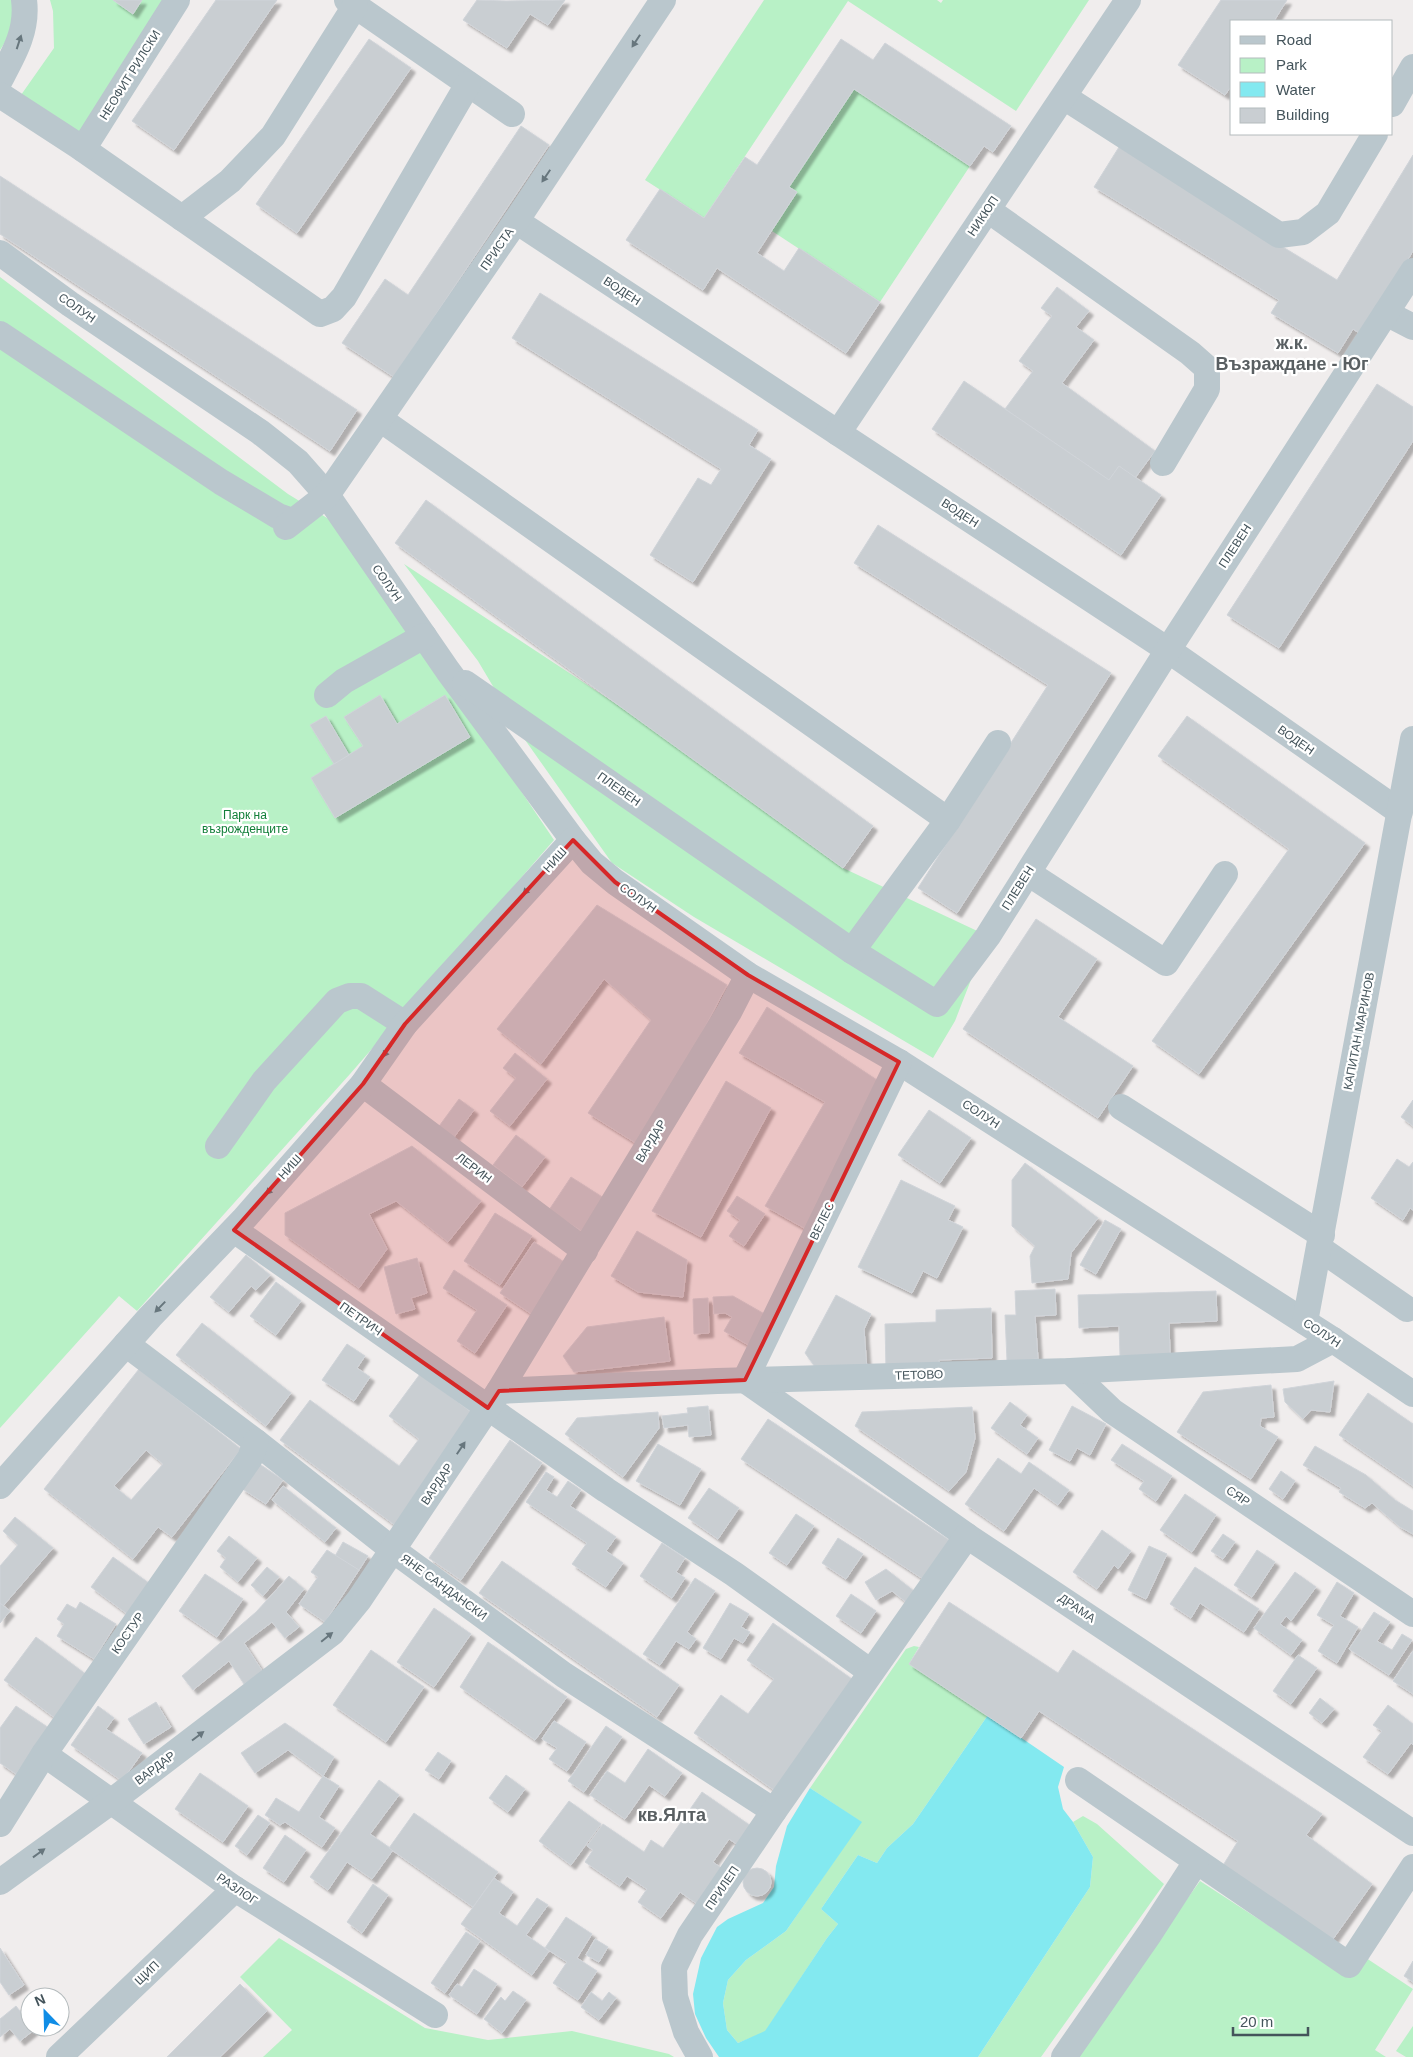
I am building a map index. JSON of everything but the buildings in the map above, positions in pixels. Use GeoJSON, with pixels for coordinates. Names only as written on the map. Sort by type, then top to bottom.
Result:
{"type":"FeatureCollection","features":[{"type":"Feature","properties":{"kind":"street"},"geometry":{"type":"LineString","coordinates":[[0,80],[16,50],[23,29],[24,0]]}},
{"type":"Feature","properties":{"kind":"street","name":"НЕОФИТ РИЛСКИ"},"geometry":{"type":"LineString","coordinates":[[83,149],[178,0]]}},
{"type":"Feature","properties":{"kind":"street","name":"ПРИСТА"},"geometry":{"type":"LineString","coordinates":[[0,334],[221,482],[289,524],[327,495],[516,221],[662,0]]}},
{"type":"Feature","properties":{"kind":"street","name":"НИКЮП"},"geometry":{"type":"LineString","coordinates":[[838,433],[1128,0]]}},
{"type":"Feature","properties":{"kind":"street"},"geometry":{"type":"LineString","coordinates":[[182,218],[230,181],[273,136],[351,3],[512,114]]}},
{"type":"Feature","properties":{"kind":"street"},"geometry":{"type":"LineString","coordinates":[[1393,102],[1413,68]]}},
{"type":"Feature","properties":{"kind":"street"},"geometry":{"type":"LineString","coordinates":[[0,96],[83,149],[320,314],[332,309],[344,297],[468,84]]}},
{"type":"Feature","properties":{"kind":"street"},"geometry":{"type":"LineString","coordinates":[[1064,97],[1279,235],[1303,232],[1328,213],[1374,135]]}},
{"type":"Feature","properties":{"kind":"street"},"geometry":{"type":"LineString","coordinates":[[988,210],[1190,353],[1207,368],[1206,389],[1163,463]]}},
{"type":"Feature","properties":{"kind":"street","name":"ВОДЕН"},"geometry":{"type":"LineString","coordinates":[[516,221],[1405,808]]}},
{"type":"Feature","properties":{"kind":"street","name":"СОЛУН"},"geometry":{"type":"LineString","coordinates":[[0,253],[70,304],[260,432],[298,462],[327,495],[448,672],[573,840],[592,863],[615,882],[748,975],[900,1062],[1334,1340],[1413,1394]]}},
{"type":"Feature","properties":{"kind":"street","name":"ПЛЕВЕН"},"geometry":{"type":"LineString","coordinates":[[448,672],[852,952],[937,1004],[988,936],[1168,650],[1413,271]]}},
{"type":"Feature","properties":{"kind":"street"},"geometry":{"type":"LineString","coordinates":[[1386,313],[1413,327]]}},
{"type":"Feature","properties":{"kind":"street"},"geometry":{"type":"LineString","coordinates":[[380,419],[948,820]]}},
{"type":"Feature","properties":{"kind":"street"},"geometry":{"type":"LineString","coordinates":[[327,695],[344,681],[424,636]]}},
{"type":"Feature","properties":{"kind":"street","name":"КАПИТАН МАРИНОВ"},"geometry":{"type":"LineString","coordinates":[[1305,1322],[1320,1242],[1403,857],[1405,808],[1413,739]]}},
{"type":"Feature","properties":{"kind":"street"},"geometry":{"type":"LineString","coordinates":[[852,952],[948,820],[998,743]]}},
{"type":"Feature","properties":{"kind":"street","name":"НИШ"},"geometry":{"type":"LineString","coordinates":[[0,1486],[150,1317],[234,1230],[363,1084],[405,1024],[573,840]]}},
{"type":"Feature","properties":{"kind":"street"},"geometry":{"type":"LineString","coordinates":[[1028,873],[1166,963],[1225,874]]}},
{"type":"Feature","properties":{"kind":"street","name":"ВАРДАР"},"geometry":{"type":"LineString","coordinates":[[0,1882],[112,1801],[332,1633],[359,1600],[494,1400],[729,1012],[748,975]]}},
{"type":"Feature","properties":{"kind":"street"},"geometry":{"type":"LineString","coordinates":[[218,1146],[264,1081],[337,1001],[350,996],[362,996],[405,1024]]}},
{"type":"Feature","properties":{"kind":"street","name":"ВЕЛЕС"},"geometry":{"type":"LineString","coordinates":[[745,1380],[900,1062]]}},
{"type":"Feature","properties":{"kind":"street","name":"ЛЕРИН"},"geometry":{"type":"LineString","coordinates":[[363,1084],[585,1251]]}},
{"type":"Feature","properties":{"kind":"street"},"geometry":{"type":"LineString","coordinates":[[1121,1107],[1320,1242],[1407,1308]]}},
{"type":"Feature","properties":{"kind":"street","name":"ПЕТРИЧ"},"geometry":{"type":"LineString","coordinates":[[234,1230],[494,1400],[606,1490],[734,1574],[871,1672]]}},
{"type":"Feature","properties":{"kind":"street","name":"ТЕТОВО"},"geometry":{"type":"LineString","coordinates":[[494,1400],[745,1380],[1070,1371],[1297,1359],[1334,1340]]}},
{"type":"Feature","properties":{"kind":"street","name":"ЯНЕ САНДАНСКИ"},"geometry":{"type":"LineString","coordinates":[[126,1344],[256,1442],[393,1550],[564,1675],[774,1811]]}},
{"type":"Feature","properties":{"kind":"street","name":"СЯР"},"geometry":{"type":"LineString","coordinates":[[1070,1371],[1112,1411],[1413,1614]]}},
{"type":"Feature","properties":{"kind":"street","name":"ДРАМА"},"geometry":{"type":"LineString","coordinates":[[745,1380],[967,1536],[1413,1833]]}},
{"type":"Feature","properties":{"kind":"street","name":"КОСТУР"},"geometry":{"type":"LineString","coordinates":[[0,1824],[44,1754],[250,1458],[256,1442]]}},
{"type":"Feature","properties":{"kind":"street","name":"ПРИЛЕП"},"geometry":{"type":"LineString","coordinates":[[700,2057],[686,2032],[675,1997],[674,1968],[690,1935],[774,1811],[967,1536]]}},
{"type":"Feature","properties":{"kind":"street","name":"РАЗЛОГ"},"geometry":{"type":"LineString","coordinates":[[44,1754],[235,1889],[435,2015]]}},
{"type":"Feature","properties":{"kind":"street"},"geometry":{"type":"LineString","coordinates":[[1078,1780],[1349,1965],[1413,1867]]}},
{"type":"Feature","properties":{"kind":"street"},"geometry":{"type":"LineString","coordinates":[[1064,2057],[1150,1933],[1196,1862]]}},
{"type":"Feature","properties":{"kind":"street","name":"ЩИП"},"geometry":{"type":"LineString","coordinates":[[60,2057],[235,1889]]}},
{"type":"Feature","properties":{"kind":"highlighted area"},"geometry":{"type":"Polygon","coordinates":[[[573,840],[615,882],[748,975],[899,1062],[745,1380],[499,1391],[488,1408],[234,1230],[363,1084],[405,1024],[573,840]]]}},
{"type":"Feature","properties":{"kind":"green space"},"geometry":{"type":"Polygon","coordinates":[[[0,0],[12,0],[14,13],[10,33],[0,50],[0,0]]]}},
{"type":"Feature","properties":{"kind":"green space"},"geometry":{"type":"Polygon","coordinates":[[[50,0],[113,0],[133,13],[142,0],[170,0],[79,133],[21,95],[54,48],[53,11],[50,0]]]}},
{"type":"Feature","properties":{"kind":"green space"},"geometry":{"type":"Polygon","coordinates":[[[764,0],[937,0],[941,3],[943,0],[1089,0],[1016,111],[848,1],[704,218],[645,180],[764,0]]]}},
{"type":"Feature","properties":{"kind":"green space"},"geometry":{"type":"Polygon","coordinates":[[[854,89],[970,166],[880,302],[772,231],[797,192],[789,187],[854,89]]]}},
{"type":"Feature","properties":{"kind":"green space","name":"Парк на възрожденците"},"geometry":{"type":"Polygon","coordinates":[[[0,277],[288,494],[332,521],[446,680],[554,840],[350,1074],[137,1311],[119,1296],[0,1428],[0,277]]]}},
{"type":"Feature","properties":{"kind":"green space"},"geometry":{"type":"Polygon","coordinates":[[[404,564],[639,719],[843,868],[988,936],[955,1021],[933,1058],[694,917],[612,863],[523,737],[478,661],[404,564]]]}},
{"type":"Feature","properties":{"kind":"green space"},"geometry":{"type":"Polygon","coordinates":[[[914,1646],[919,1647],[909,1664],[988,1715],[913,1824],[887,1848],[877,1863],[858,1855],[821,1909],[838,1924],[765,2032],[738,2043],[727,2030],[723,2003],[728,1980],[746,1960],[786,1931],[861,1822],[810,1788],[906,1649],[914,1646]]]}},
{"type":"Feature","properties":{"kind":"green space"},"geometry":{"type":"Polygon","coordinates":[[[1083,1816],[1097,1824],[1164,1884],[1041,2057],[978,2057],[1090,1887],[1093,1857],[1073,1822],[1083,1816]]]}},
{"type":"Feature","properties":{"kind":"green space"},"geometry":{"type":"Polygon","coordinates":[[[1200,1881],[1345,1975],[1360,1954],[1413,1989],[1375,2050],[1386,2057],[1073,2057],[1200,1881]]]}},
{"type":"Feature","properties":{"kind":"green space"},"geometry":{"type":"Polygon","coordinates":[[[279,1938],[425,2028],[488,2040],[572,2031],[669,2054],[674,2057],[263,2057],[292,2030],[240,1977],[279,1938]]]}},
{"type":"Feature","properties":{"kind":"green space"},"geometry":{"type":"Polygon","coordinates":[[[1413,2026],[1413,2057],[1406,2057],[1396,2051],[1413,2026]]]}},
{"type":"Feature","properties":{"kind":"water"},"geometry":{"type":"Polygon","coordinates":[[[988,1715],[1064,1767],[1058,1787],[1063,1809],[1073,1822],[1093,1857],[1090,1887],[978,2057],[719,2057],[706,2038],[695,2014],[693,1994],[701,1958],[717,1927],[728,1919],[763,1903],[774,1887],[776,1866],[787,1826],[810,1788],[862,1822],[786,1931],[746,1960],[728,1980],[723,2003],[727,2030],[738,2043],[765,2031],[838,1924],[821,1909],[858,1855],[877,1863],[887,1848],[913,1824],[988,1715]]]}},
{"type":"Feature","properties":{"kind":"district","name":"ж.к. Възраждане - Юг"},"geometry":{"type":"Point","coordinates":[1292,353]}},
{"type":"Feature","properties":{"kind":"district","name":"кв.Ялта"},"geometry":{"type":"Point","coordinates":[672,1815]}}]}
